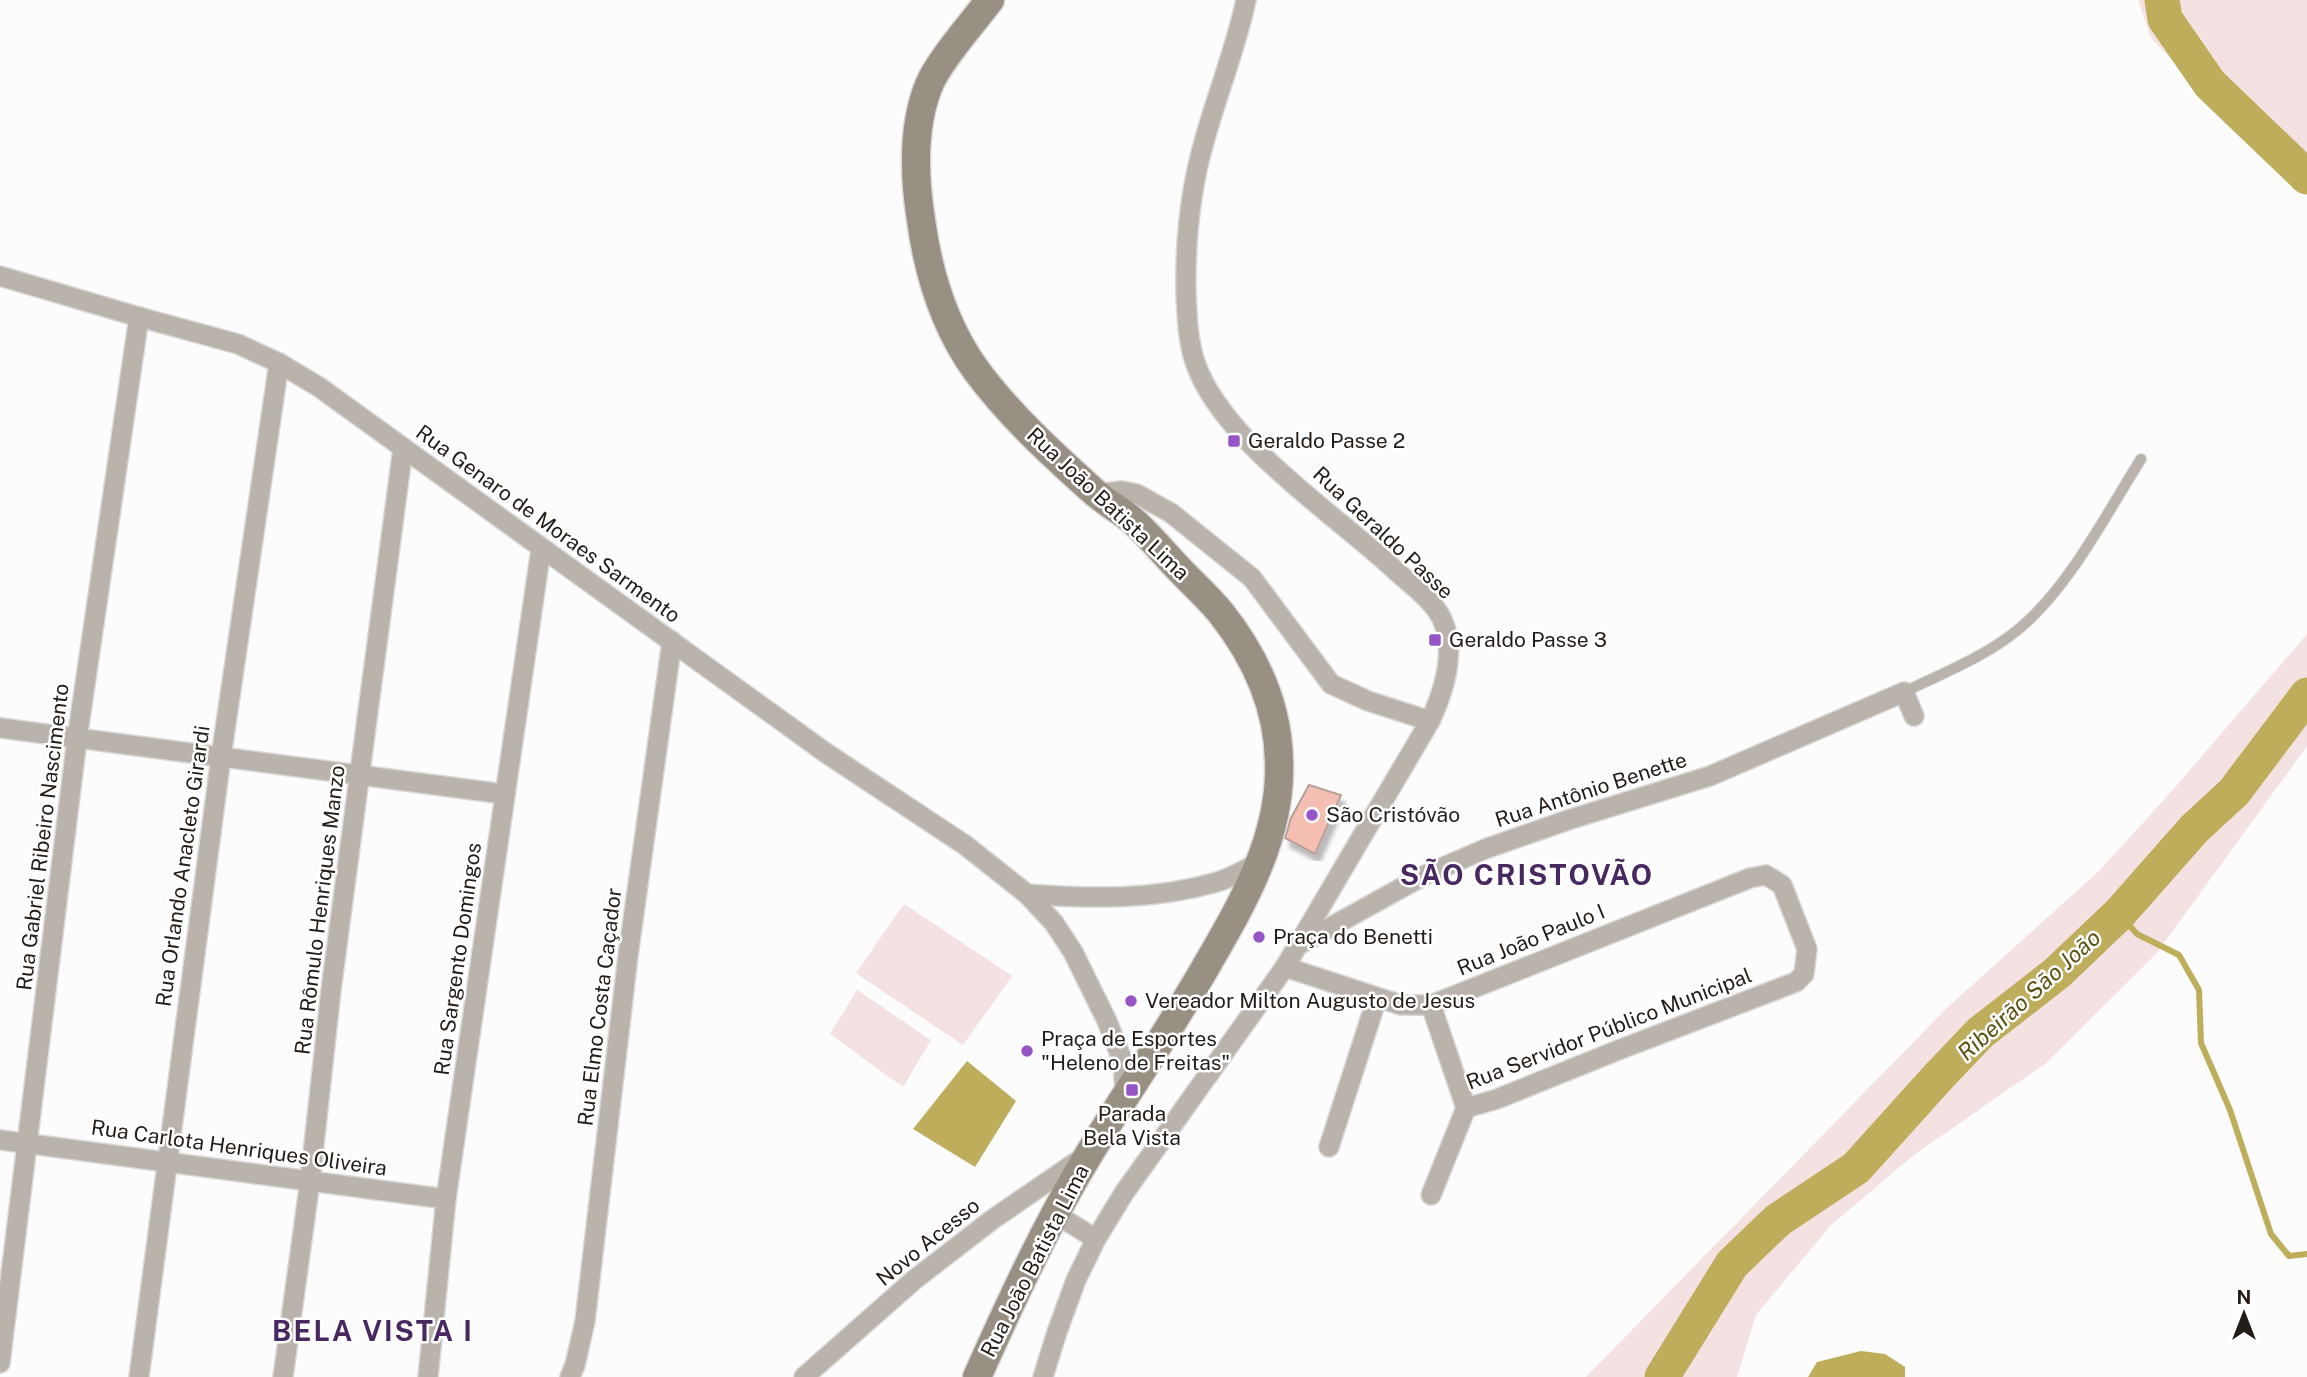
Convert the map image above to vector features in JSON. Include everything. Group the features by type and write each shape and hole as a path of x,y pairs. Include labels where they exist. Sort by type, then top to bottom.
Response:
{"street":[{"name":"Rua João Batista Lima","path":"977,1377 1054,1213 1183,1006 1241,907 1262,861 1278,795 1280,760 1267,691 1250,657 1221,614 1133,521 1096,494 1011,413 974,367 948,323 924,244 917,197 916,143 920,114 930,82 990,0"},
{"name":"Rua Geraldo Passe","path":"1043,1377 1076,1280 1096,1239 1124,1193 1286,967 1430,721 1441,699 1448,663 1448,639 1441,618 1425,598 1368,545 1255,449 1214,400 1195,361 1187,313 1186,265 1192,197 1203,144 1246,0"},
{"name":"Rua Genaro de Moraes Sarmento","path":"0,276 238,344 279,363 319,387 826,753 965,845 1027,894 1054,923 1073,952 1107,1021 1123,1062 1125,1096"},
{"name":"Rua Gabriel Ribeiro Nascimento","path":"0,1363 77,739 139,317"},
{"name":"Rua Orlando Anacleto Girardi","path":"139,1377 220,757 279,363"},
{"name":"Rua Rômulo Henriques Manzo","path":"283,1377 403,448"},
{"path":"1096,494 1122,491 1138,494 1171,513 1252,578 1293,629 1331,684 1368,701 1430,721"},
{"name":"Rua Sargento Domingos","path":"428,1377 446,1199 541,548"},
{"name":"Rua Elmo Costa Caçador","path":"570,1377 585,1321 628,956 672,641"},
{"path":"1904,692 1914,716"},
{"name":"Rua Antônio Benette","path":"1299,944 1423,876 1485,849 1567,820 1710,776 1904,692"},
{"path":"0,728 504,794"},
{"path":"1027,894 1080,897 1181,891 1220,881 1262,861"},
{"name":"Rua João Paulo I","path":"1286,967 1401,1005 1431,1005 1750,878 1766,875 1782,885 1807,949"},
{"name":"Rua Servidor Público Municipal","path":"1431,1005 1466,1108 1497,1099 1796,982 1804,974 1807,949"},
{"path":"1329,1147 1377,998"},
{"path":"1431,1195 1466,1108"},
{"name":"Rua Carlota Henriques Oliveira","path":"0,1140 446,1199"},
{"name":"Novo Acesso","path":"804,1377 914,1280 993,1219 1089,1154"},
{"path":"1054,1213 1096,1239"}],"lane":[{"path":"1904,692 1976,657 2021,627 2052,595 2141,459"}],"shaded area":[{"path":"2138,0 2307,0 2307,183 2255,147 2151,38"},
{"path":"2307,634 2307,746 2156,954 2045,1064 1915,1154 1831,1225 1756,1315 1737,1377 1586,1377 1947,1008 2099,871"},
{"path":"904,904 1012,976 963,1045 856,973"},
{"path":"857,990 931,1040 903,1087 830,1034"},
{"path":"967,1061 1016,1101 975,1167 913,1129"},
{"path":"1861,1351 1885,1354 1905,1367 1905,1377 1808,1377 1817,1362"}],"building":[{"name":"São Cristóvão","path":"1309,785 1341,795 1315,854 1285,838 1291,818"}],"waterway":[{"name":"Ribeirão São João","path":"2162,0 2165,19 2210,84 2307,177"},
{"name":"Ribeirão São João","path":"1662,1377 1732,1264 1778,1220 1856,1168 1980,1033 2057,973 2119,914 2194,829 2234,792 2307,695"},
{"path":"2119,914 2137,934 2179,955 2199,990 2201,1043 2230,1110 2271,1234 2289,1256 2307,1254"}],"place":[{"name":"Geraldo Passe 2","path":"1234,441"},
{"name":"Geraldo Passe 3","path":"1435,640"},
{"name":"São Cristóvão","path":"1312,815"},
{"name":"Praça do Benetti","path":"1259,937"},
{"name":"Vereador Milton Augusto de Jesus","path":"1131,1001"},
{"name":"Praça de Esportes \"Heleno de Freitas\"","path":"1027,1051"},
{"name":"Parada Bela Vista","path":"1132,1090"}],"district":[{"name":"SÃO CRISTOVÃO","path":"1527,875"},
{"name":"BELA VISTA I","path":"373,1331"}]}
